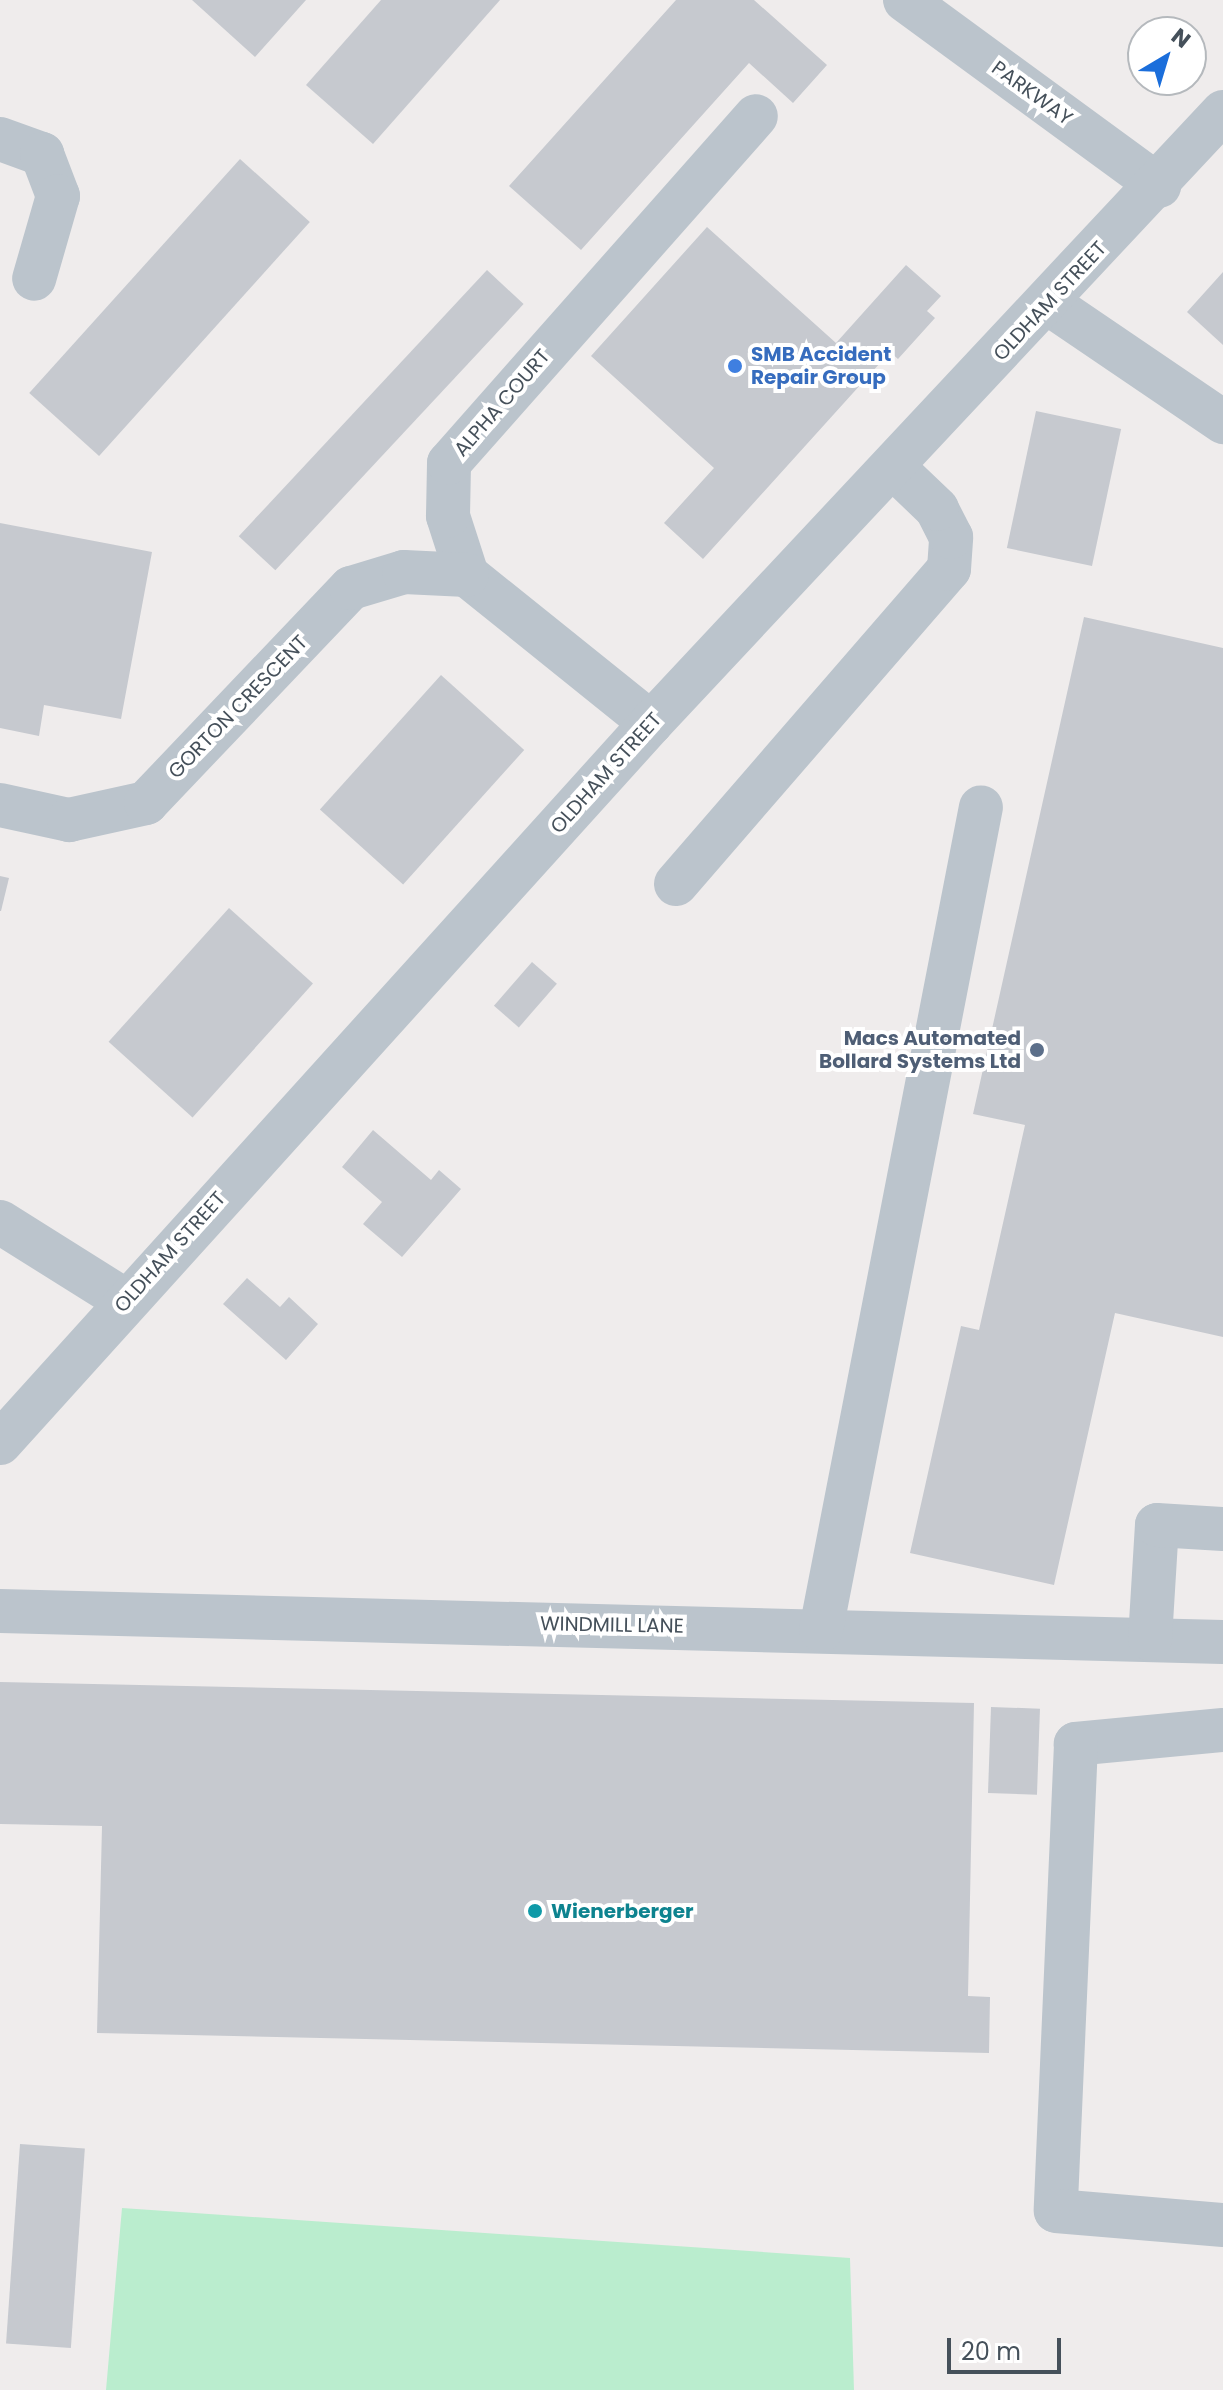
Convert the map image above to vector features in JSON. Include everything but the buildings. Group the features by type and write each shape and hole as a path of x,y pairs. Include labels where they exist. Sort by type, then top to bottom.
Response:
{"street":[{"name":"PARKWAY","path":"905,0 1159,186"},
{"name":"OLDHAM STREET","path":"0,1443 651,723 1159,186 1223,112"},
{"name":"ALPHA COURT","path":"467,575 448,516 449,463 756,116"},
{"path":"0,139 42,154 58,196 34,279"},
{"path":"1048,303 1223,422"},
{"path":"676,884 949,569 951,537 937,509 893,467"},
{"name":"GORTON CRESCENT","path":"0,805 69,820 146,803 351,588 404,572 467,575"},
{"path":"467,575 651,723"},
{"path":"821,1630 981,807"},
{"path":"0,1222 126,1301"},
{"path":"1150,1639 1157,1525 1223,1529"},
{"name":"WINDMILL LANE","path":"0,1611 1223,1642"},
{"path":"1223,1730 1076,1744 1056,2211 1223,2225"}],"green space":[{"path":"122,2208 850,2258 854,2390 106,2390"}],"place":[{"name":"SMB Accident Repair Group","path":"735,366"},
{"name":"Macs Automated Bollard Systems Ltd","path":"1037,1050"},
{"name":"Wienerberger","path":"535,1911"}]}
